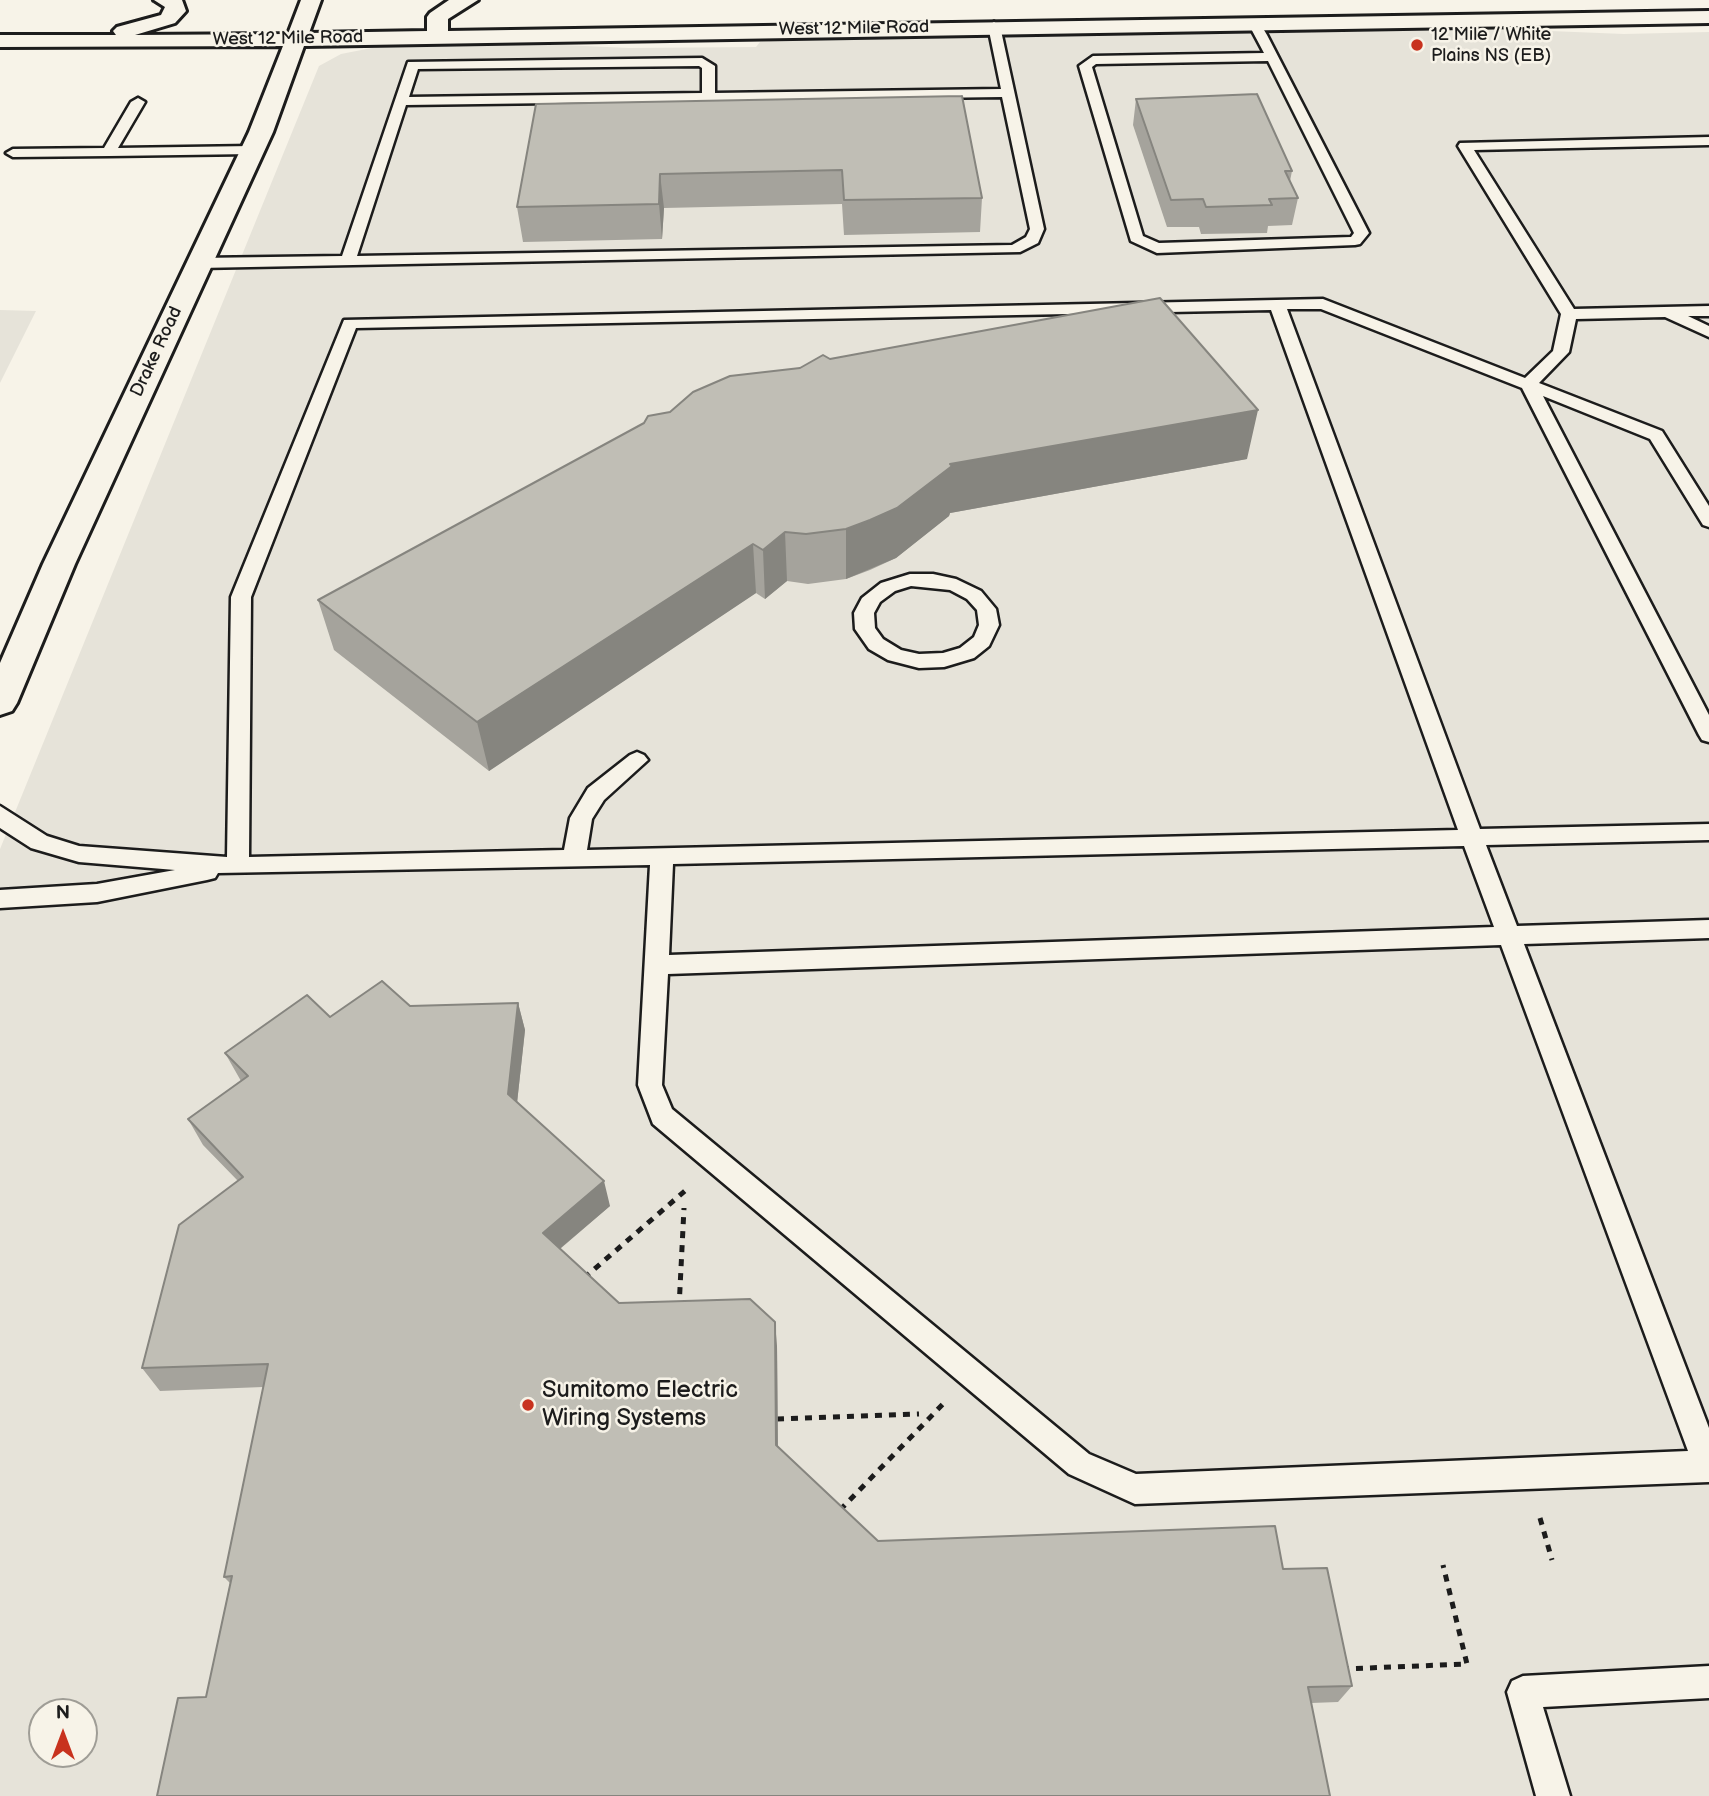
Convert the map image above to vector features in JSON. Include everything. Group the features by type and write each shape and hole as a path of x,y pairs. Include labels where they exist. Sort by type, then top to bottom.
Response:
{"main road":[{"path":"78,40 168,19 176,11 174,3 164,0"},
{"name":"Drake Road","path":"0,704 59,564 252,149 311,0"},
{"path":"438,36 437,17 447,8 468,0"},
{"path":"1430,20 1441,11 1709,7"},
{"path":"555,33 610,24 866,19 887,15 896,9"},
{"name":"West 12 Mile Road","path":"0,41 295,39 994,26 1709,17"}],"lane":[{"path":"1254,23 1272,57 1362,233 1355,241 1157,248 1136,238 1085,66 1093,60 1272,57"},
{"path":"199,263 1015,249 1033,240 1037,229 994,26"},
{"path":"348,260 413,65 702,62 709,66 708,97"},
{"path":"401,101 1008,93"},
{"path":"109,152 138,102"},
{"path":"1528,384 1561,352 1569,314 1465,146 1709,141"},
{"path":"13,153 252,149"},
{"path":"238,866 242,597 350,323 1322,304 1656,435 1709,521"},
{"path":"662,856 650,1086 662,1116 1079,1464 1135,1489 1709,1466 1472,837 1277,305"},
{"path":"1569,314 1709,311"},
{"path":"1667,312 1709,332"},
{"path":"1528,384 1709,735"},
{"path":"910,580 933,580 956,585 974,595 986,610 989,625 982,640 967,653 944,660 919,661 895,656 876,644 865,629 864,613 872,598 888,587 910,580"},
{"path":"574,858 581,818 591,802 637,760"},
{"path":"0,814 9,824 38,842 79,854 238,866 1709,832"},
{"path":"0,898 97,893 238,866"},
{"path":"656,965 1709,929"},
{"path":"1553,1796 1523,1692 1709,1682"}],"path":[{"path":"578,1283 718,1163"},
{"path":"679,1313 684,1208"},
{"path":"832,1518 972,1375"},
{"path":"777,1419 919,1414"},
{"path":"1331,1670 1467,1664 1443,1565"}],"shaded area":[{"path":"1476,28 1624,34 1709,32 1709,1796 0,1796 0,849 319,66 341,54 392,44 496,42 629,48 756,47 760,42"},
{"path":"0,310 36,311 0,383"}],"building":[{"path":"1257,94 1292,171 1285,171 1298,198 1269,199 1272,205 1206,207 1203,199 1171,200 1136,99"},
{"path":"962,96 982,198 844,200 842,170 660,174 659,204 517,207 536,104"},
{"path":"1160,298 1258,410 950,464 952,466 897,508 870,520 846,529 806,534 785,532 763,550 753,544 477,722 318,600 644,423 648,416 670,412 693,392 730,376 800,368 823,355 830,359"},
{"name":"Sumitomo Electric Wiring Systems","path":"382,981 410,1006 518,1003 508,1094 604,1181 543,1233 619,1303 750,1299 775,1322 776,1445 878,1541 1275,1526 1283,1569 1327,1568 1352,1686 1308,1687 1330,1796 157,1796 178,1698 206,1697 232,1576 224,1577 268,1364 142,1368 179,1225 243,1177 188,1119 248,1076 225,1053 307,995 330,1017"}],"place":[{"name":"12 Mile / White Plains NS (EB)","path":"1417,45"},
{"name":"Sumitomo Electric Wiring Systems","path":"528,1405"}]}
